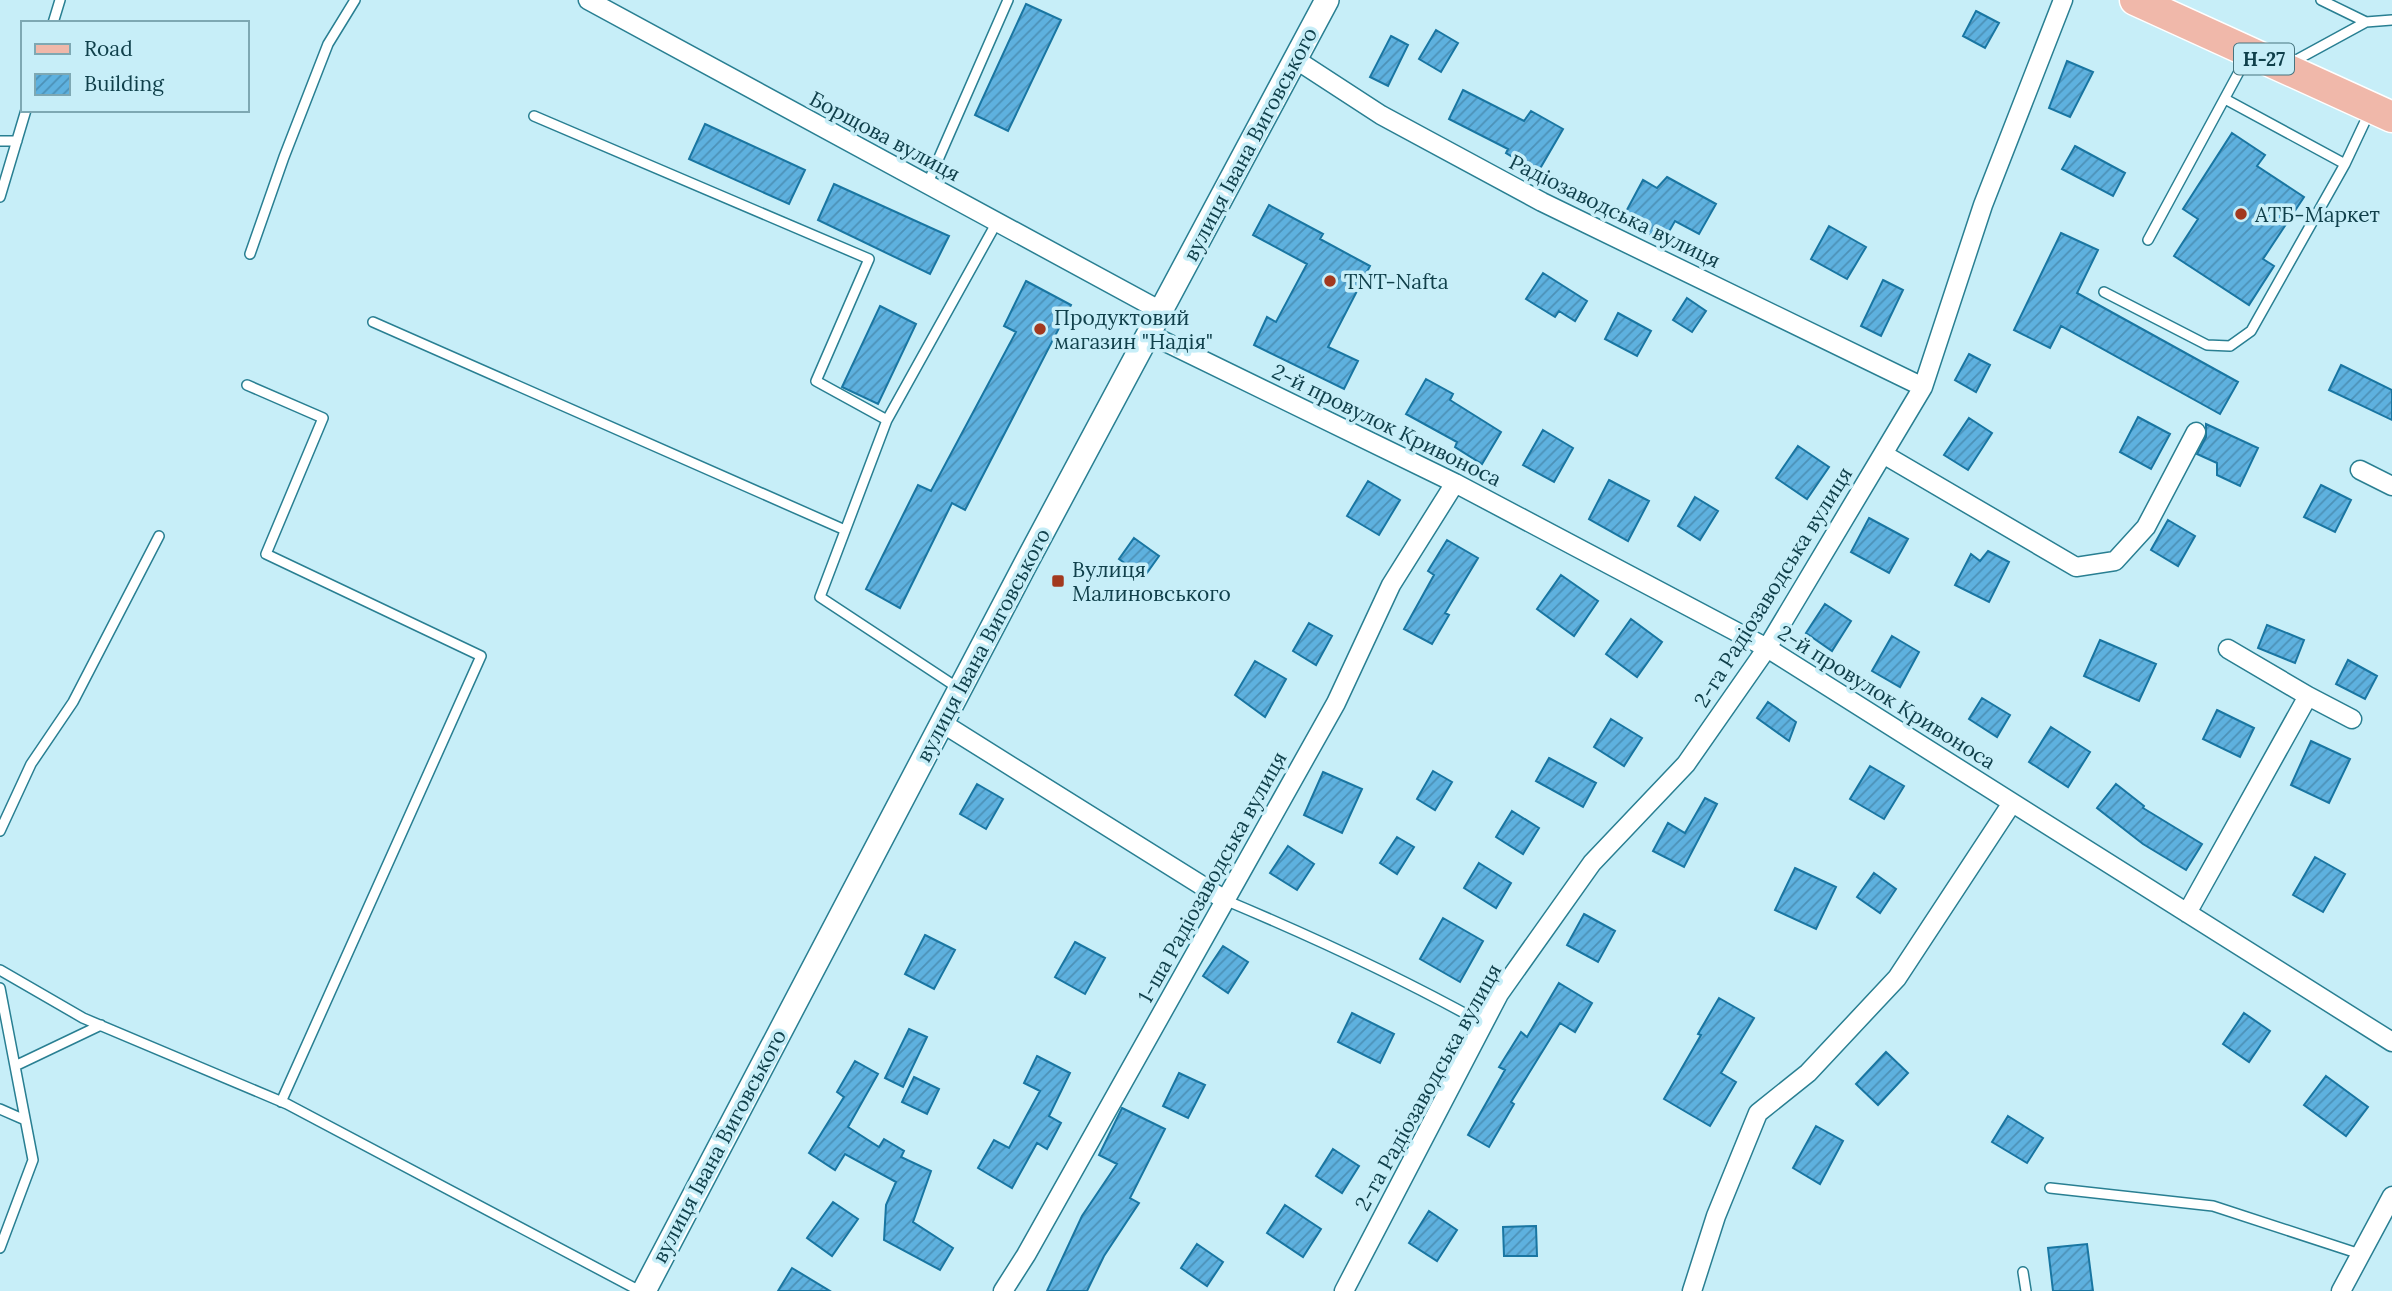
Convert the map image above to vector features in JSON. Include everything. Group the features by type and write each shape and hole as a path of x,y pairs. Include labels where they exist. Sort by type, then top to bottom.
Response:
{"main road":[{"name":"Н-27","path":"2135,0 2382,113"}],"street":[{"name":"Борщова вулиця","path":"588,0 1161,311"},
{"name":"вулиця Івана Виговського","path":"642,1291 1327,0"},
{"name":"2-га Радіозаводська вулиця","path":"1343,1291 1499,994 1592,863 1686,764 1767,648 1923,387 1983,205 2063,0"},
{"name":"Радіозаводська вулиця","path":"1295,59 1381,115 1542,202 1923,387"},
{"name":"2-й провулок Кривоноса","path":"1149,334 1455,483 1767,648 2392,1042"},
{"path":"1883,454 2076,567 2115,561 2146,527 2196,432"},
{"path":"2360,470 2392,486"},
{"name":"1-ша Радіозаводська вулиця","path":"1003,1291 1026,1255 1336,703 1391,585 1455,483"},
{"path":"2228,649 2352,719"},
{"path":"2187,914 2308,696"},
{"path":"942,723 1225,900"},
{"path":"1692,1291 1716,1216 1758,1113 1808,1073 1897,978 2012,803"},
{"path":"2341,1291 2392,1196"}],"lane":[{"path":"54,21 60,0"},
{"path":"250,254 328,44 355,0"},
{"path":"927,185 1007,0"},
{"path":"2321,0 2366,22"},
{"path":"2283,67 2366,22 2392,20"},
{"path":"2148,240 2250,52"},
{"path":"2225,99 2345,164"},
{"path":"0,197 25,112"},
{"path":"2104,292 2207,345 2230,346 2251,331 2345,164 2382,113"},
{"path":"534,116 869,259 816,381 887,420"},
{"path":"0,141 17,141"},
{"path":"960,689 820,597 887,420 997,222"},
{"path":"373,322 845,530"},
{"path":"247,385 323,418 266,554 481,656 281,1102"},
{"path":"0,831 31,764 73,702 159,536"},
{"path":"1225,900 1320,940 1484,1024"},
{"path":"0,970 83,1018 281,1102 642,1291"},
{"path":"0,988 33,1160 0,1248"},
{"path":"15,1066 101,1025"},
{"path":"0,1109 25,1120"},
{"path":"2050,1188 2213,1206 2360,1254"},
{"path":"2024,1272 2026,1291"}],"building":[{"path":"1026,4 1061,20 1008,131 975,115"},
{"path":"1976,11 1999,23 1985,48 1963,36"},
{"path":"1436,30 1458,43 1441,72 1419,59"},
{"path":"1391,36 1408,45 1388,86 1370,77"},
{"path":"2067,61 2093,72 2070,117 2049,108"},
{"path":"1463,90 1524,121 1531,111 1563,129 1538,172 1506,153 1508,149 1449,119"},
{"path":"705,124 805,170 789,204 689,159"},
{"name":"АТБ-Маркет","path":"2232,133 2265,155 2257,166 2304,197 2263,259 2274,266 2249,305 2174,256 2198,219 2183,209"},
{"path":"2075,146 2125,173 2113,196 2062,169"},
{"path":"1667,177 1716,204 1699,234 1675,221 1663,242 1622,219 1643,180 1657,188"},
{"path":"834,184 949,236 930,274 818,220"},
{"path":"1269,205 1323,234 1320,239 1370,266 1328,347 1358,361 1344,389 1254,345 1267,317 1276,322 1307,264 1253,235"},
{"path":"1829,226 1866,247 1847,279 1811,259"},
{"path":"2061,233 2098,250 2077,293 2238,382 2220,414 2061,326 2050,348 2014,330"},
{"path":"1543,273 1587,301 1575,321 1559,311 1555,317 1526,299"},
{"path":"1883,280 1903,290 1881,336 1861,326"},
{"path":"1026,281 1071,305 965,510 952,503 900,608 866,589 918,485 931,491 1016,332 1004,326"},
{"path":"1687,298 1706,311 1692,332 1673,320"},
{"path":"880,306 916,324 878,404 842,387"},
{"path":"1618,313 1651,331 1637,356 1605,339"},
{"path":"1969,354 1990,365 1976,392 1955,380"},
{"path":"2341,365 2392,390 2392,420 2329,390"},
{"path":"1426,379 1453,394 1450,400 1501,432 1482,464 1455,447 1457,442 1406,414"},
{"path":"2138,417 2170,434 2151,469 2120,452"},
{"path":"1969,418 1992,433 1968,470 1944,455"},
{"path":"2206,424 2258,448 2240,486 2217,475 2217,463 2197,454 2206,437"},
{"path":"1543,430 1573,448 1554,482 1523,465"},
{"path":"1798,446 1829,467 1807,499 1776,478"},
{"path":"1609,480 1649,501 1628,541 1589,519"},
{"path":"1368,481 1400,500 1379,535 1347,516"},
{"path":"2321,485 2351,500 2335,532 2304,517"},
{"path":"1695,497 1718,511 1700,540 1678,526"},
{"path":"1869,518 1908,539 1889,573 1851,552"},
{"path":"2168,520 2195,536 2178,566 2151,550"},
{"path":"1134,538 1159,556 1144,577 1119,559"},
{"path":"1447,540 1478,558 1445,613 1449,615 1432,644 1404,629 1434,575 1428,571"},
{"path":"1988,551 2009,562 1989,602 1955,585 1971,554 1980,561"},
{"path":"1561,575 1598,601 1574,636 1537,609"},
{"path":"1825,604 1851,621 1832,651 1806,633"},
{"path":"1631,619 1662,642 1637,677 1606,654"},
{"path":"1309,623 1332,636 1316,665 1293,651"},
{"path":"2267,625 2304,640 2295,663 2258,648"},
{"path":"1892,636 1919,652 1900,687 1872,671"},
{"path":"2100,640 2156,664 2139,701 2084,676"},
{"path":"2348,660 2377,676 2365,699 2336,684"},
{"path":"1255,661 1286,679 1265,717 1235,695"},
{"path":"1982,698 2010,715 1997,737 1969,719"},
{"path":"1768,702 1796,722 1789,741 1757,718"},
{"path":"2217,710 2254,728 2240,757 2203,739"},
{"path":"1611,719 1642,738 1624,766 1594,747"},
{"path":"2051,727 2090,752 2068,787 2029,762"},
{"path":"2311,741 2350,759 2329,803 2291,785"},
{"path":"1549,758 1596,783 1583,807 1536,781"},
{"path":"1870,766 1904,786 1884,819 1850,799"},
{"path":"1433,771 1452,782 1435,810 1417,799"},
{"path":"1323,772 1362,789 1342,833 1304,815"},
{"path":"977,784 1003,799 986,829 960,814"},
{"path":"2116,784 2144,806 2143,808 2202,844 2186,870 2143,844 2097,808"},
{"path":"1705,798 1717,804 1684,867 1653,851 1668,823 1685,833"},
{"path":"1512,811 1539,828 1523,854 1496,837"},
{"path":"1397,837 1414,847 1397,874 1380,863"},
{"path":"1288,846 1314,864 1297,890 1270,873"},
{"path":"2315,857 2345,874 2323,912 2293,895"},
{"path":"1479,863 1511,883 1496,908 1464,888"},
{"path":"1795,868 1836,887 1816,929 1775,910"},
{"path":"1874,873 1896,889 1880,913 1857,897"},
{"path":"1584,914 1615,931 1598,962 1567,945"},
{"path":"1443,918 1483,941 1460,982 1420,959"},
{"path":"925,935 955,950 934,989 905,974"},
{"path":"1075,942 1105,958 1085,994 1055,977"},
{"path":"1223,946 1248,962 1228,993 1203,976"},
{"path":"1559,983 1592,1003 1575,1032 1560,1023 1511,1102 1514,1104 1489,1147 1468,1135 1505,1070 1499,1067 1521,1032 1527,1037"},
{"path":"1719,998 1754,1018 1721,1073 1736,1082 1710,1126 1664,1099"},
{"path":"1352,1013 1394,1034 1380,1063 1338,1042"},
{"path":"2244,1013 2270,1031 2249,1062 2223,1044"},
{"path":"909,1029 927,1037 903,1087 885,1078"},
{"path":"1886,1052 1908,1073 1878,1105 1856,1084"},
{"path":"1037,1056 1070,1073 1049,1116 1061,1123 1047,1149 1037,1143 1012,1188 978,1168 994,1140 1009,1148 1040,1091 1024,1083"},
{"path":"855,1061 878,1074 848,1127 879,1147 884,1139 904,1151 901,1157 931,1171 913,1222 953,1248 940,1270 884,1240 886,1205 896,1182 845,1154 835,1170 809,1153 844,1097 837,1092"},
{"path":"1179,1073 1205,1085 1188,1118 1163,1106"},
{"path":"2326,1076 2368,1107 2346,1136 2304,1105"},
{"path":"914,1077 939,1089 927,1114 902,1102"},
{"path":"1122,1108 1165,1129 1130,1198 1139,1203 1104,1256 1087,1291 1047,1291 1082,1216 1117,1164 1099,1155"},
{"path":"2008,1116 2043,1138 2027,1163 1992,1142"},
{"path":"1816,1126 1843,1141 1820,1184 1793,1168"},
{"path":"1333,1149 1359,1166 1342,1193 1316,1176"},
{"path":"833,1202 858,1219 832,1256 807,1238"},
{"path":"1285,1205 1321,1229 1303,1257 1267,1233"},
{"path":"1429,1211 1457,1230 1437,1261 1409,1243"},
{"path":"1536,1226 1537,1256 1504,1256 1503,1227"},
{"path":"1197,1244 1223,1262 1207,1286 1181,1268"},
{"path":"2087,1244 2093,1291 2053,1291 2048,1248"},
{"path":"792,1268 830,1291 778,1291"}],"place":[{"name":"АТБ-Маркет","path":"2241,214"},
{"name":"TNT-Nafta","path":"1330,281"},
{"name":"Продуктовий магазин \"Надія\"","path":"1040,329"},
{"name":"Вулиця Малиновського","path":"1058,581"}]}
